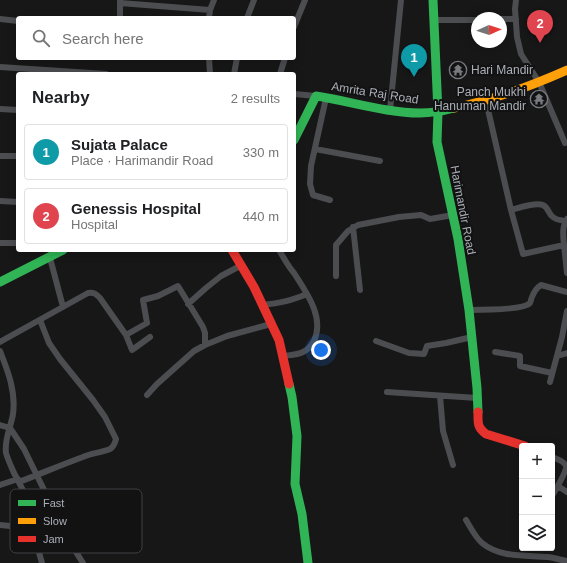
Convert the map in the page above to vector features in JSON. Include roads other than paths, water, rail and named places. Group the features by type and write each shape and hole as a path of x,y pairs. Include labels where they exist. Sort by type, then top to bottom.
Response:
{"street":[{"path":"208,16 214,0"},
{"path":"248,16 254,0"},
{"path":"296,22 305,0"},
{"path":"390,110 401,0"},
{"name":"Harimandir Road","path":"433,0 438,112 437,142 458,239 469,310 477,388 478,424 481,430 486,434 519,444"},
{"path":"516,0 515,9 517,37 521,54 539,82 565,143"},
{"path":"120,16 120,2 210,10"},
{"path":"0,19 16,21"},
{"path":"507,19 516,19"},
{"path":"433,20 471,20"},
{"path":"209,60 210,72"},
{"path":"234,72 237,60"},
{"path":"281,72 284,60"},
{"path":"0,67 76,72"},
{"name":"Amrita Raj Road","path":"316,96 390,110 415,113 438,112 486,101 567,70"},
{"path":"296,94 316,96 296,136"},
{"path":"326,98 311,166 310,184 313,194 330,200"},
{"path":"486,101 511,210 523,254 564,244"},
{"path":"0,109 16,110"},
{"path":"315,149 380,161"},
{"path":"0,156 16,156"},
{"path":"0,201 16,202"},
{"path":"511,210 536,204 543,206 548,210 554,219 566,220 563,232 567,273"},
{"path":"336,276 336,245 348,231 358,224 399,217 421,215 430,219 453,215"},
{"path":"353,228 360,290"},
{"path":"0,243 16,243"},
{"path":"0,282 60,252"},
{"path":"233,252 254,288 272,324 279,340 283,356 292,397 297,436 295,484 302,514 308,563"},
{"path":"280,252 315,309 318,326 316,336 311,346 304,352 283,356"},
{"path":"50,258 63,307"},
{"path":"188,304 221,276 240,266"},
{"path":"126,335 147,323 143,300 158,296 178,286 203,327 205,333 205,345"},
{"path":"469,310 508,309 525,306 530,303 536,288 541,286 567,292"},
{"path":"0,342 88,293 94,293 100,298 126,335 132,350 150,337"},
{"path":"262,305 281,303 307,294"},
{"path":"550,382 567,311"},
{"path":"0,485 37,476 84,456 108,450 113,447 116,439 105,417 60,360 49,343 40,320"},
{"path":"147,395 169,372 194,351 227,336 272,324"},
{"path":"376,341 409,353 424,354 427,346 472,337"},
{"path":"0,351 6,366 14,398 13,413 7,435 6,452 22,489"},
{"path":"495,352 520,356 520,366 552,373"},
{"path":"556,356 567,354"},
{"path":"387,392 477,398"},
{"path":"440,396 443,431 453,465"},
{"path":"0,425 10,428 24,449 43,489"},
{"path":"555,459 565,465 566,468 555,491"},
{"path":"558,486 567,492"},
{"path":"466,520 481,542 497,552 510,555 567,561"},
{"path":"0,525 10,526"},
{"path":"39,553 42,563"},
{"path":"76,553 82,563"}],"place":[{"name":"Genessis Hospital","path":"540,43"},
{"name":"Hari Mandir","path":"458,70"},
{"name":"Sujata Palace","path":"414,77"},
{"name":"Panch Mukhi Hanuman Mandir","path":"539,99"}]}
